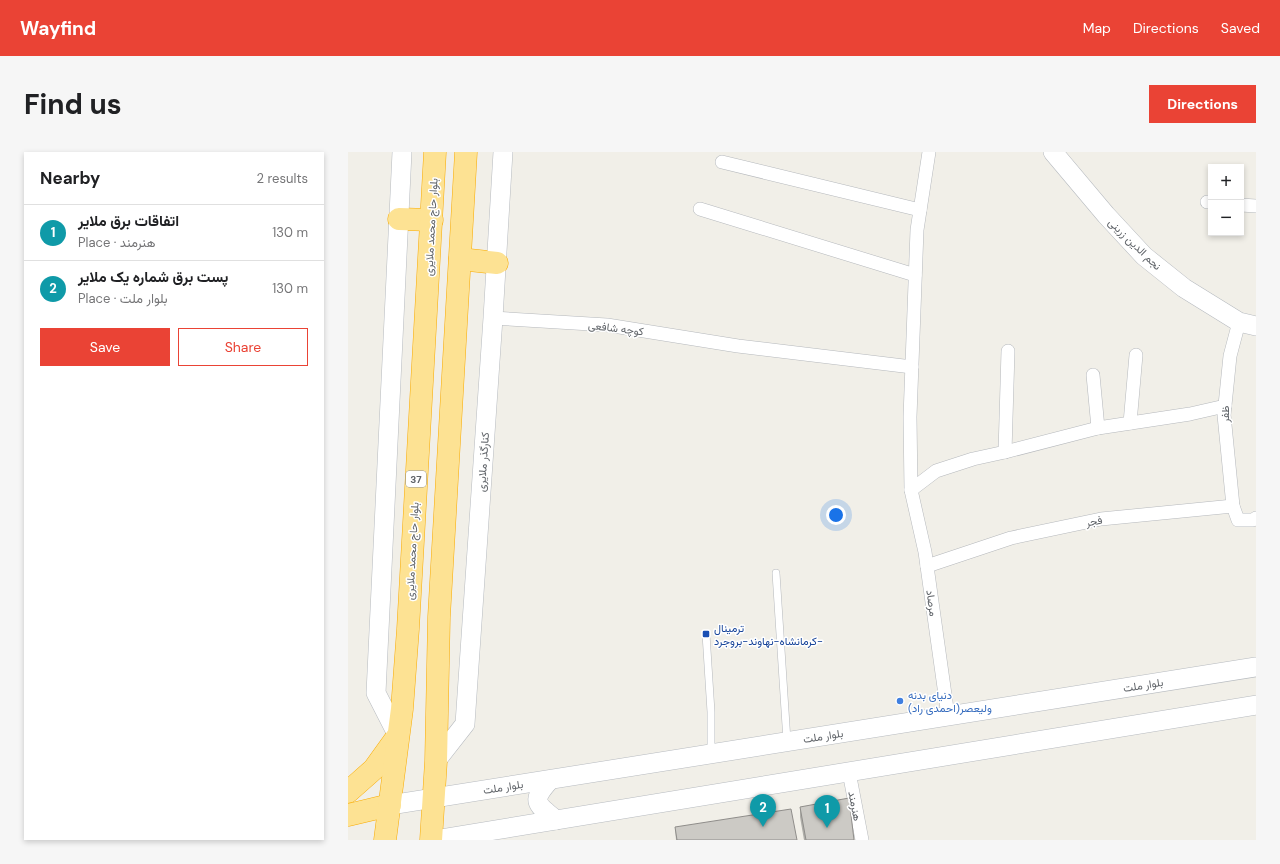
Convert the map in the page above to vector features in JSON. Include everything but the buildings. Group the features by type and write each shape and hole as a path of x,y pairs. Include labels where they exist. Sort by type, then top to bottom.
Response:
{"highway":[{"name":"بلوار حاج محمد ملایری","path":"390,805 406,655 436,152"},
{"path":"432,840 436,761 439,616 466,152"},
{"path":"399,219 432,220"},
{"path":"460,259 497,263"},
{"path":"406,655 438,657"},
{"path":"348,792 374,769 398,736"},
{"path":"348,814 390,805"},
{"name":"37","path":"385,840 390,805"}],"main road":[{"path":"398,736 376,693 402,152"},
{"name":"کنارگذر ملایری","path":"436,761 465,724 494,318 503,152"},
{"name":"نجم الدین زرینی","path":"1053,152 1106,215 1144,256 1184,288 1247,324"},
{"name":"بلوار ملت","path":"390,805 1256,667"},
{"path":"432,840 1256,705"},
{"path":"550,780 540,790 537,797 539,804 556,820"}],"street":[{"name":"مرصاد","path":"929,152 917,230 910,417 912,490 926,566 948,716"},
{"path":"722,162 920,210"},
{"path":"1244,205 1256,206"},
{"path":"700,209 916,274"},
{"name":"کوچه شافعی","path":"494,318 607,325 738,346 912,367"},
{"name":"ظفر","path":"1233,506 1224,406 1230,356 1247,324"},
{"path":"1005,452 1008,351"},
{"path":"1130,423 1136,355"},
{"path":"1093,375 1098,428"},
{"path":"912,490 936,471 973,459 1098,428 1190,414 1224,406"},
{"path":"1233,506 1238,520 1253,520 1256,518"},
{"name":"فجر","path":"926,566 1010,538 1101,519 1233,506"},
{"name":"هنرمند","path":"849,772 862,840"}],"lane":[{"path":"776,573 787,742"},
{"path":"706,634 711,712 711,754"}],"place":[{"name":"ترمینال کرمانشاه-نهاوند-بروجرد-","path":"706,634"},
{"name":"دنیای بدنه ولیعصر(احمدی راد)","path":"900,701"},
{"name":"پست برق شماره یک ملایر","path":"763,827"},
{"name":"اتفاقات برق ملایر","path":"827,828"}]}
